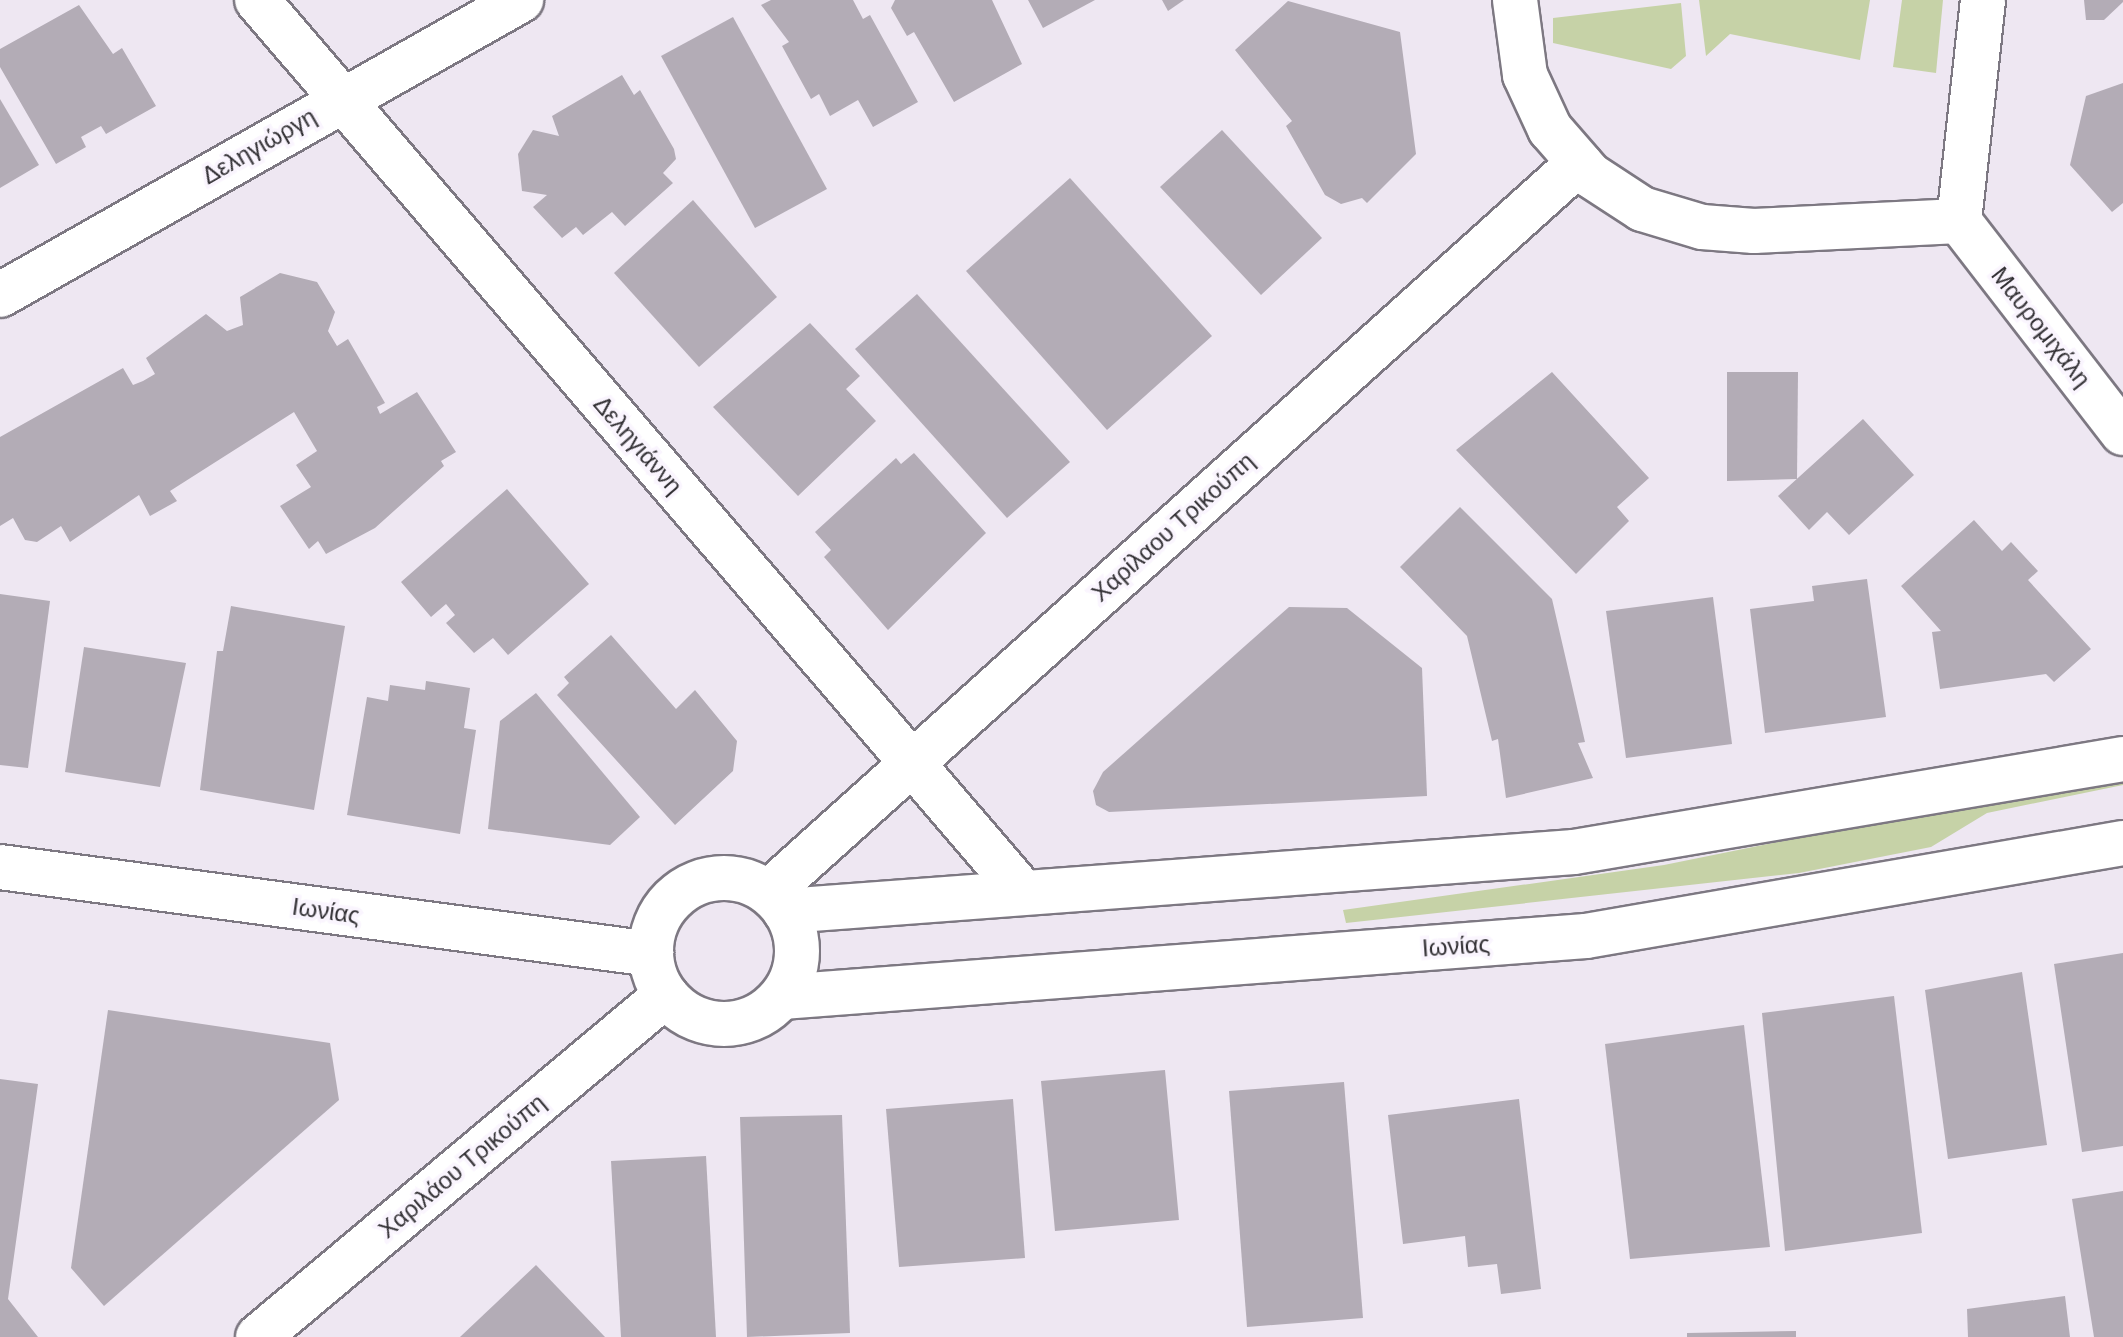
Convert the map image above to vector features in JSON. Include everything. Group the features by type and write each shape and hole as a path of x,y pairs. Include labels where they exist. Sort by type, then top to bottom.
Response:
{"street":[{"name":"Δεληγιάννη","path":"257,0 1021,890"},
{"name":"Δεληγιώργη","path":"0,295 341,99 521,0"},
{"path":"1515,0 1517,44 1534,100 1579,163 1642,209 1702,227 1959,221 1983,0"},
{"name":"Χαρίλαου Τρικούπη","path":"777,902 910,763 1579,163"},
{"name":"Μαυρομιχάλη","path":"1959,221 2123,433"},
{"path":"777,902 797,954 782,997 765,1012 724,1025 702,1021 666,995 651,954 661,915 690,887 730,879 777,902 1021,890 1574,852 2123,759"},
{"name":"Ιωνίας","path":"782,997 1586,936 2123,843"},
{"name":"Ιωνίας","path":"0,867 651,954"},
{"name":"Χαριλάου Τρικούπη","path":"258,1337 666,995"}],"green space":[{"path":"1699,0 1870,0 1860,60 1730,34 1706,56"},
{"path":"1902,0 1943,0 1936,73 1893,67"},
{"path":"1681,3 1686,56 1671,69 1553,43 1553,18"},
{"path":"2123,772 2123,785 1987,813 1931,847 1799,873 1346,923 1343,910 1664,865"}],"building":[{"path":"771,0 853,0 863,19 870,15 918,102 873,127 858,100 830,116 819,94 811,99 782,46 789,42 761,5"},
{"path":"895,0 992,0 1022,64 954,102 914,32 907,36 891,8"},
{"path":"1028,0 1095,0 1043,28"},
{"path":"1162,0 1184,0 1168,11"},
{"path":"2084,0 2123,2 2104,20 2086,20"},
{"path":"1288,1 1400,32 1416,154 1367,203 1362,198 1341,204 1325,195 1286,126 1292,121 1235,50"},
{"path":"79,5 113,54 122,48 156,106 106,134 101,126 81,137 86,147 56,164 0,67 0,49"},
{"path":"733,17 827,189 755,228 661,56"},
{"path":"622,75 634,95 640,90 674,149 676,159 663,173 673,183 625,226 612,212 583,235 576,227 562,238 533,207 547,195 522,191 518,154 533,130 559,136 552,116"},
{"path":"2123,83 2123,203 2112,212 2070,165 2086,96"},
{"path":"0,99 39,165 0,188"},
{"path":"1222,130 1322,238 1261,295 1160,187"},
{"path":"1070,178 1212,336 1107,430 966,271"},
{"path":"693,200 777,297 699,367 614,273"},
{"path":"280,273 317,282 335,312 328,331 337,346 348,339 385,403 377,407 380,414 417,392 456,452 441,461 444,466 375,528 326,554 318,541 309,549 280,506 311,487 296,465 317,451 294,412 170,491 177,501 150,516 139,495 70,542 61,526 37,542 25,540 13,518 0,526 0,437 123,368 133,385 155,374 146,358 206,314 227,331 243,325 240,297"},
{"path":"917,294 1070,462 1007,518 855,349"},
{"path":"810,323 860,376 846,389 876,421 798,496 713,407"},
{"path":"1552,372 1649,478 1617,507 1629,521 1576,574 1456,450"},
{"path":"1727,372 1798,372 1797,479 1727,481"},
{"path":"1863,419 1914,475 1849,535 1827,512 1809,530 1778,496"},
{"path":"914,453 986,533 888,630 824,557 831,550 815,532 896,458 901,464"},
{"path":"507,489 589,584 508,655 493,638 474,653 446,623 455,615 446,604 431,617 401,582"},
{"path":"1460,507 1552,599 1585,742 1578,743 1593,778 1506,798 1498,739 1492,741 1467,636 1400,567"},
{"path":"1974,520 2002,551 2011,542 2038,571 2028,580 2091,649 2054,682 2046,674 1940,689 1932,632 1941,631 1901,586"},
{"path":"1867,579 1886,717 1765,733 1750,609 1814,601 1812,586"},
{"path":"0,594 50,601 28,768 0,765"},
{"path":"1713,597 1732,744 1626,758 1606,611"},
{"path":"231,606 345,626 314,810 200,790 217,651 223,651"},
{"path":"1289,607 1347,608 1422,668 1427,796 1109,812 1096,805 1093,791 1103,772"},
{"path":"611,635 676,709 695,690 737,741 733,771 675,825 557,695 569,683 564,677"},
{"path":"84,647 186,663 160,787 65,772"},
{"path":"426,681 470,688 464,728 476,730 460,834 347,815 367,697 388,701 390,685 425,690"},
{"path":"536,693 640,817 610,845 488,829 500,721"},
{"path":"2123,953 2123,1146 2082,1152 2054,964"},
{"path":"2022,972 2047,1145 1948,1159 1925,990"},
{"path":"1894,996 1922,1233 1785,1251 1762,1013"},
{"path":"108,1010 330,1043 339,1100 104,1306 71,1268"},
{"path":"1744,1025 1770,1247 1630,1259 1605,1044"},
{"path":"1165,1070 1179,1220 1055,1231 1041,1081"},
{"path":"0,1079 38,1084 8,1299 38,1337 0,1337"},
{"path":"1344,1082 1363,1318 1247,1327 1229,1091"},
{"path":"1013,1099 1025,1258 899,1267 886,1109"},
{"path":"1519,1099 1541,1289 1501,1294 1497,1264 1468,1267 1465,1236 1403,1244 1388,1115"},
{"path":"842,1115 850,1333 747,1337 740,1117"},
{"path":"706,1156 716,1337 621,1337 611,1161"},
{"path":"2123,1191 2123,1337 2094,1337 2072,1199"},
{"path":"536,1265 605,1337 460,1337"},
{"path":"2065,1296 2070,1337 1968,1337 1967,1309"},
{"path":"1796,1331 1796,1337 1687,1337 1687,1333"}]}
